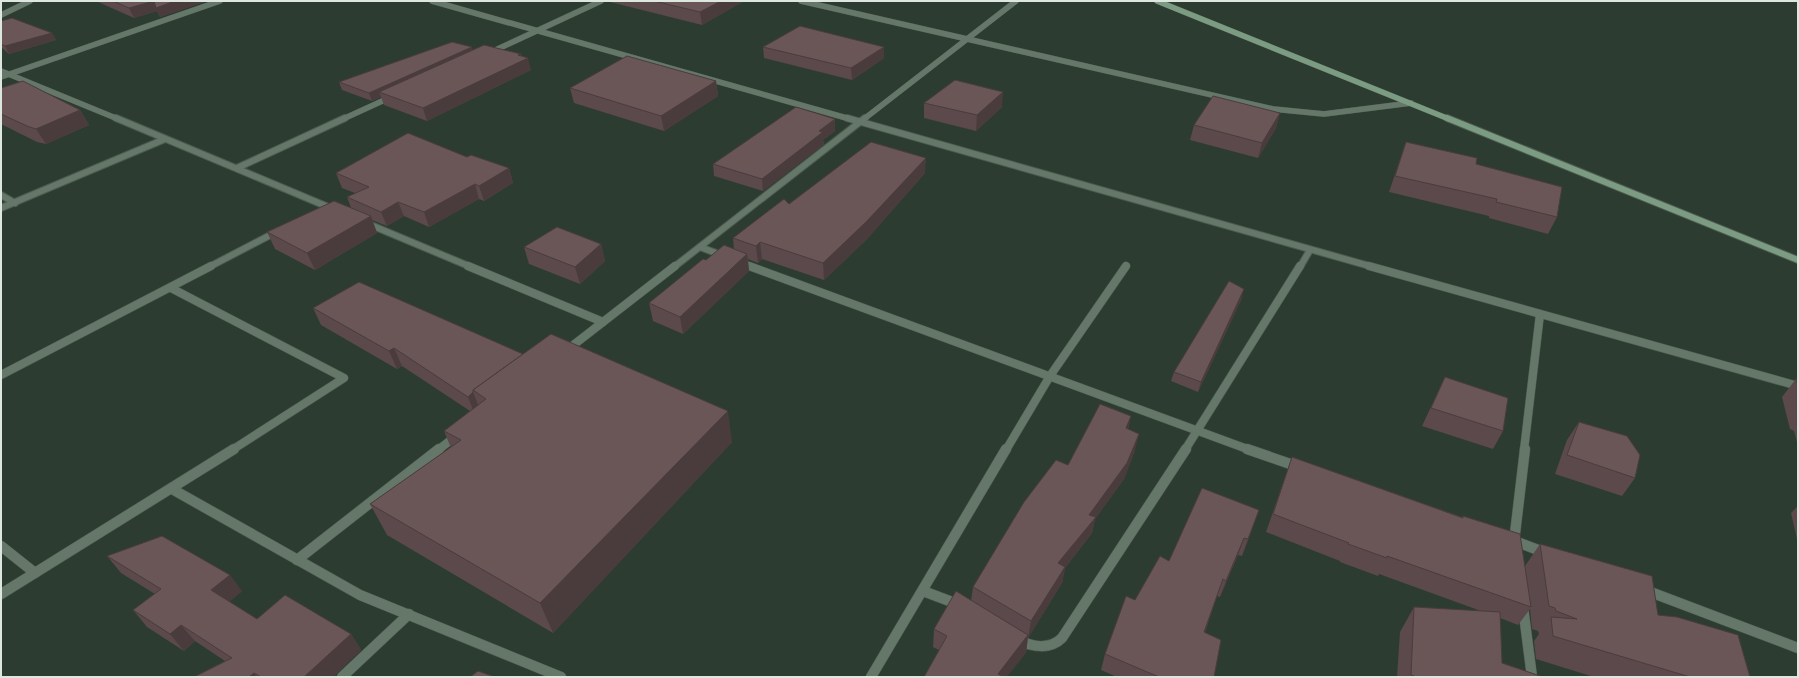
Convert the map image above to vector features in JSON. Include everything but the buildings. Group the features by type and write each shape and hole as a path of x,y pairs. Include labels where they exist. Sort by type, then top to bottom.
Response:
{"street":[{"path":"1,15 30,1"},
{"path":"1,77 220,1"},
{"path":"432,1 862,121 1310,250 1798,386"},
{"path":"480,57 601,1"},
{"path":"801,1 1233,101 1302,114 1338,113 1411,103"},
{"path":"560,356 1016,1"},
{"path":"1157,1 1798,260"},
{"path":"1,71 237,168 322,208 340,212"},
{"path":"237,168 394,96"},
{"path":"1,208 166,139"},
{"path":"1,195 15,202"},
{"path":"362,221 603,322"},
{"path":"1,375 171,288 283,228"},
{"path":"700,247 1050,376 1197,432 1310,471"},
{"path":"1012,636 1025,644 1045,646 1058,642 1069,630 1197,432 1310,250"},
{"path":"871,677 924,591 1050,376 1126,266"},
{"path":"1,594 172,489 344,378 171,288"},
{"path":"1516,556 1510,539 1540,314"},
{"path":"297,560 460,434"},
{"path":"172,489 360,596 409,614 561,677"},
{"path":"1510,539 1558,558"},
{"path":"1,546 35,573"},
{"path":"1633,586 1798,648"},
{"path":"924,591 966,608"},
{"path":"1521,594 1532,677"},
{"path":"342,677 409,614"}]}
